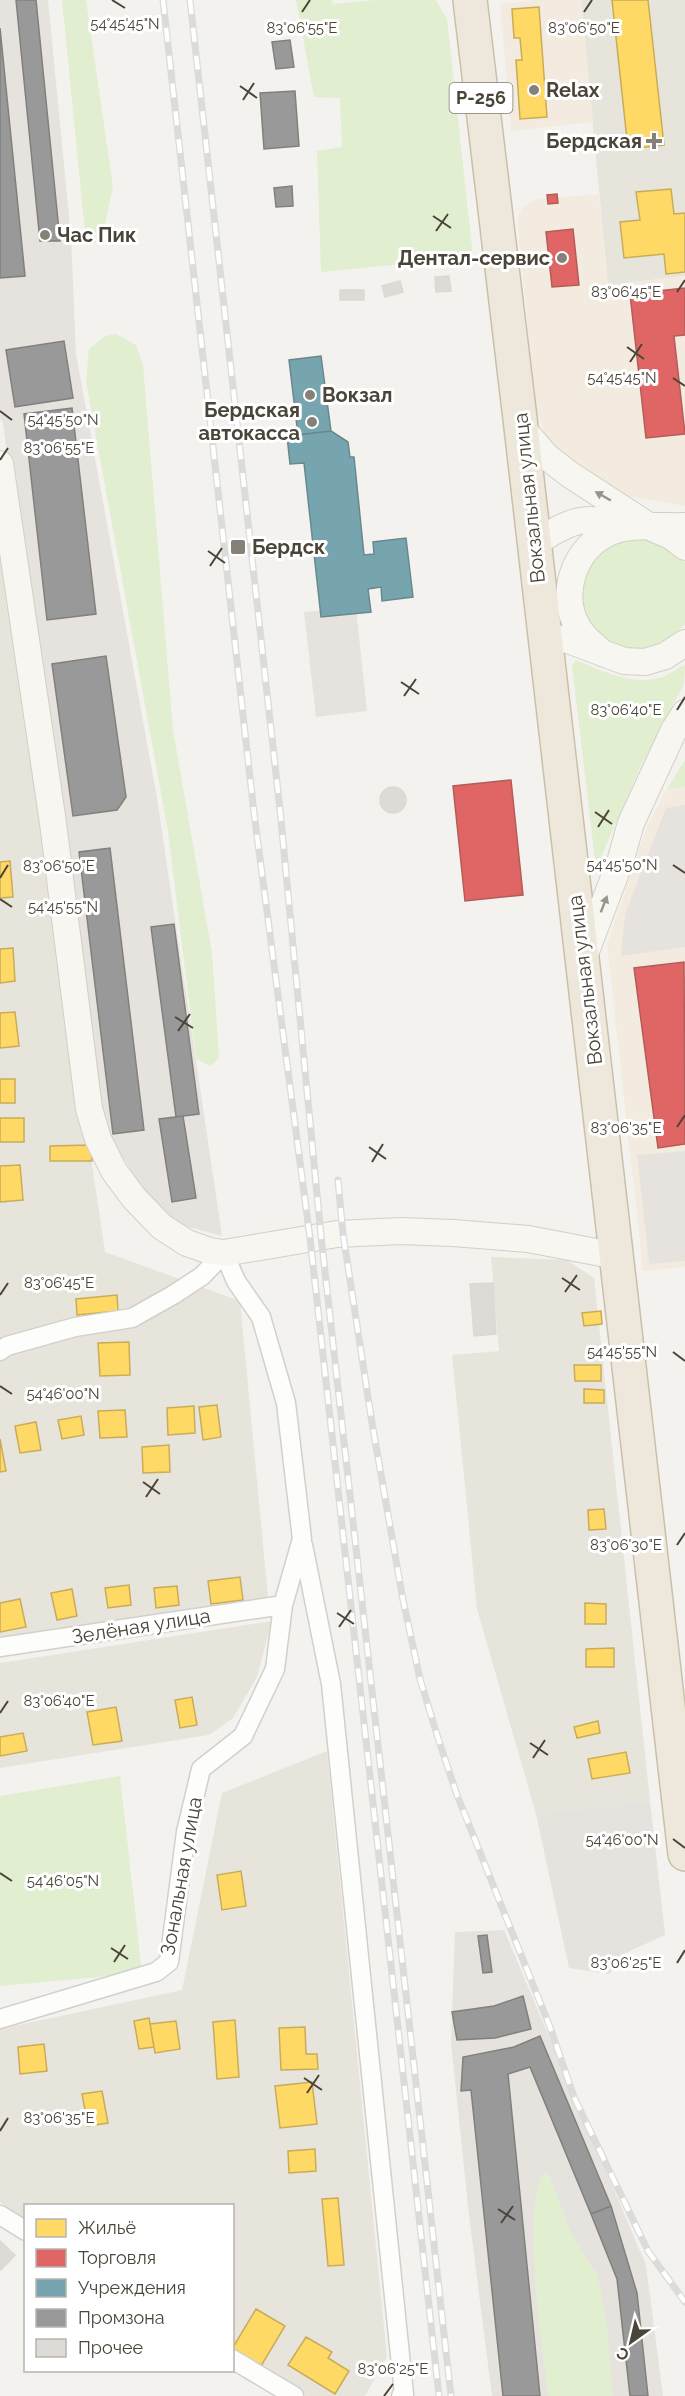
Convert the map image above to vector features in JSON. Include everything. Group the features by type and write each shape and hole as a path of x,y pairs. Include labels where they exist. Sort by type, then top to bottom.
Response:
{"highway":[{"name":"Вокзальная улица","path":"470,0 534,544 552,633 583,959 685,1854"}],"street":[{"path":"521,427 546,456 569,474 652,528 671,536 685,547"},
{"path":"0,464 53,823 89,1109 98,1139 114,1171 134,1198 162,1227 187,1243 224,1253 329,1235 401,1231 528,1239 617,1256"},
{"path":"534,544 557,528 583,519 606,520 626,527 685,526"},
{"path":"604,654 578,628 571,610 569,592 572,574 580,557 592,543 608,533 626,527"},
{"path":"552,633 624,661 645,662 665,656 684,643"},
{"path":"583,959 620,862 631,824 674,730 685,713"},
{"path":"2,1347 75,1327 132,1318 202,1276 224,1253"},
{"path":"224,1253 236,1281 261,1317 286,1403 302,1539 331,1684 404,2394 401,2396"},
{"name":"Зональная улица","path":"0,2019 156,1972 169,1962 186,1832 201,1769 243,1736 275,1669 283,1605 302,1539"},
{"name":"Зелёная улица","path":"0,1647 283,1605"},
{"path":"0,2215 24,2230"},
{"path":"234,2360 294,2396"}],"shaded area":[{"path":"0,0 48,0 71,237 76,354 157,798 222,1236 174,1223 149,1202 94,1107 32,658 3,423 0,418"},
{"path":"534,0 581,0 593,122 511,131 500,4"},
{"path":"581,0 685,0 685,276 608,285"},
{"path":"599,194 608,285 685,276 685,506 632,497 590,480 562,459 545,436 535,404 517,219 522,208 536,199"},
{"path":"0,549 105,1252 240,1301 268,1597 0,1638"},
{"path":"356,608 367,711 316,717 304,612"},
{"path":"685,787 685,1267 643,1271 607,944 648,824 667,789"},
{"path":"685,805 685,947 621,956 625,914 666,808"},
{"path":"685,1151 685,1261 649,1264 637,1155"},
{"path":"491,1257 567,1260 594,1278 650,1801 536,1814 477,1609 452,1355 499,1351"},
{"path":"272,1621 257,1677 233,1718 209,1735 0,1768 0,1663"},
{"path":"327,1751 387,2357 365,2396 306,2396 234,2355 234,2204 24,2204 24,2220 0,2202 0,2029 182,1990 222,1793"},
{"path":"650,1801 665,1935 619,1956 610,1974 569,1968 536,1814"},
{"path":"504,1930 646,2265 663,2396 492,2396 469,2215 451,2043 455,1932"}],"green space":[{"path":"62,0 86,0 113,187 102,238 94,244 86,242"},
{"path":"296,0 332,0 333,4 375,0 436,0 447,19 473,257 321,272 317,151 342,147 340,98 314,97"},
{"path":"116,334 136,345 143,365 173,730 212,953 219,1058 211,1066 196,1059 168,831 86,381 89,349 105,336"},
{"path":"647,537 679,554 685,563 685,624 664,641 642,648 622,646 604,637 590,623 582,605 582,584 591,563 605,547 619,540"},
{"path":"576,660 616,676 638,680 662,677 685,665 684,684 639,770 596,868 572,665"},
{"path":"685,760 685,787 667,789"},
{"path":"120,1776 142,1973 0,1986 0,1796"},
{"path":"544,2173 549,2174 571,2232 598,2276 608,2333 613,2396 548,2396 538,2315 533,2246 537,2190"}],"building: Жильё":[{"path":"612,0 648,0 664,145 628,149"},
{"path":"539,7 547,117 520,119 516,60 522,60 520,38 514,38 512,9"},
{"path":"671,189 674,214 685,213 685,272 666,274 664,254 624,258 620,222 640,220 636,192"},
{"path":"10,861 13,897 0,898 0,862"},
{"path":"13,948 15,981 0,983 0,949"},
{"path":"15,1012 19,1046 0,1048 0,1013"},
{"path":"0,1079 15,1079 15,1103 0,1103"},
{"path":"0,1118 24,1118 24,1142 0,1142"},
{"path":"91,1145 92,1161 50,1161 50,1146"},
{"path":"20,1165 23,1200 0,1202 0,1166"},
{"path":"117,1295 118,1311 77,1315 76,1299"},
{"path":"601,1311 602,1324 584,1326 582,1313"},
{"path":"129,1342 130,1375 100,1376 98,1343"},
{"path":"574,1365 601,1365 601,1381 575,1381"},
{"path":"584,1389 604,1390 604,1403 584,1403"},
{"path":"217,1405 221,1437 203,1440 199,1407"},
{"path":"194,1406 195,1433 168,1435 167,1408"},
{"path":"125,1410 127,1437 100,1438 98,1411"},
{"path":"81,1416 84,1435 62,1439 58,1420"},
{"path":"36,1422 41,1450 20,1453 15,1426"},
{"path":"0,1439 6,1471 0,1472"},
{"path":"169,1445 170,1472 143,1473 142,1447"},
{"path":"604,1509 606,1529 589,1530 588,1510"},
{"path":"240,1577 243,1600 211,1604 208,1581"},
{"path":"129,1585 131,1605 108,1608 105,1588"},
{"path":"177,1586 179,1605 156,1608 154,1588"},
{"path":"72,1589 77,1616 57,1620 51,1593"},
{"path":"20,1599 26,1627 0,1632 0,1603"},
{"path":"585,1603 606,1604 606,1624 585,1624"},
{"path":"614,1648 614,1667 586,1667 586,1649"},
{"path":"192,1697 197,1725 180,1728 175,1700"},
{"path":"116,1707 122,1741 93,1745 87,1712"},
{"path":"598,1721 600,1733 577,1738 574,1727"},
{"path":"23,1733 27,1751 0,1756 0,1737"},
{"path":"626,1752 630,1773 592,1779 588,1759"},
{"path":"241,1871 246,1906 222,1910 217,1875"},
{"path":"149,2018 154,2047 139,2049 134,2021"},
{"path":"235,2020 239,2077 217,2079 213,2022"},
{"path":"176,2021 180,2049 155,2053 150,2024"},
{"path":"305,2027 306,2054 317,2054 318,2069 281,2070 279,2028"},
{"path":"44,2044 47,2071 20,2074 18,2047"},
{"path":"312,2082 317,2124 280,2128 275,2086"},
{"path":"102,2091 108,2123 88,2126 82,2094"},
{"path":"315,2149 316,2171 289,2173 288,2151"},
{"path":"338,2198 344,2265 328,2266 322,2199"},
{"path":"256,2309 285,2326 261,2366 234,2350 234,2346"},
{"path":"306,2337 332,2352 328,2358 349,2371 335,2394 288,2365"}],"building: Торговля":[{"path":"557,194 558,203 548,204 547,195"},
{"name":"Дентал-сервис","path":"573,229 579,285 552,287 546,232"},
{"path":"685,288 685,335 674,336 685,434 646,438 630,294"},
{"path":"511,780 523,895 465,901 453,786"},
{"path":"684,962 685,1144 658,1148 634,968"}],"building: Учреждения":[{"name":"Вокзал","path":"321,356 331,431 298,435 289,360"},
{"path":"331,431 348,442 350,457 354,457 364,555 374,554 373,542 406,538 413,597 382,601 381,587 368,589 371,612 321,617 304,463 290,464 287,436"}],"building: Промзона":[{"path":"16,0 36,0 60,241 40,241"},
{"path":"0,28 25,276 0,278"},
{"path":"290,40 294,67 276,69 272,42"},
{"path":"295,91 299,146 264,149 260,93"},
{"path":"292,186 293,206 276,207 274,188"},
{"path":"64,341 73,398 15,407 6,350"},
{"path":"72,408 96,614 47,620 24,414"},
{"path":"106,656 126,797 117,810 73,816 52,664"},
{"path":"110,848 144,1130 113,1134 79,852"},
{"path":"174,924 199,1114 176,1117 151,927"},
{"path":"183,1116 196,1198 172,1202 159,1119"},
{"path":"487,1935 492,1972 483,1973 478,1936"},
{"path":"523,1996 531,2029 495,2038 457,2040 452,2012 494,2006"},
{"path":"540,2036 611,2206 591,2214 530,2067 508,2074 540,2396 503,2396 471,2090 461,2091 463,2057 514,2047"},
{"path":"611,2206 637,2293 648,2396 630,2396 617,2279 591,2214"}],"building: Прочее":[{"path":"449,276 451,291 436,292 435,277"},
{"path":"400,281 403,292 385,297 382,286"},
{"path":"340,290 364,290 364,300 340,300"},
{"path":"393,787 402,791 406,800 402,809 393,813 384,809 380,800 384,791"},
{"path":"493,1283 496,1334 474,1336 470,1284"},
{"path":"0,2241 15,2255 1,2270 0,2269"}],"railway":[{"path":"163,0 254,813 310,1238 439,2396"},
{"path":"190,0 280,810 321,1236 451,2396"},
{"path":"338,1180 343,1234 372,1423 403,1600 420,1679 438,1738 457,1795 550,2027 574,2097 648,2251 685,2302"}],"place":[{"name":"Relax","path":"534,90"},
{"name":"Бердская","path":"654,141"},
{"name":"Час Пик","path":"45,235"},
{"name":"Дентал-сервис","path":"562,258"},
{"name":"Вокзал","path":"310,395"},
{"name":"Бердская автокасса","path":"312,422"},
{"name":"Бердск","path":"238,547"}]}
